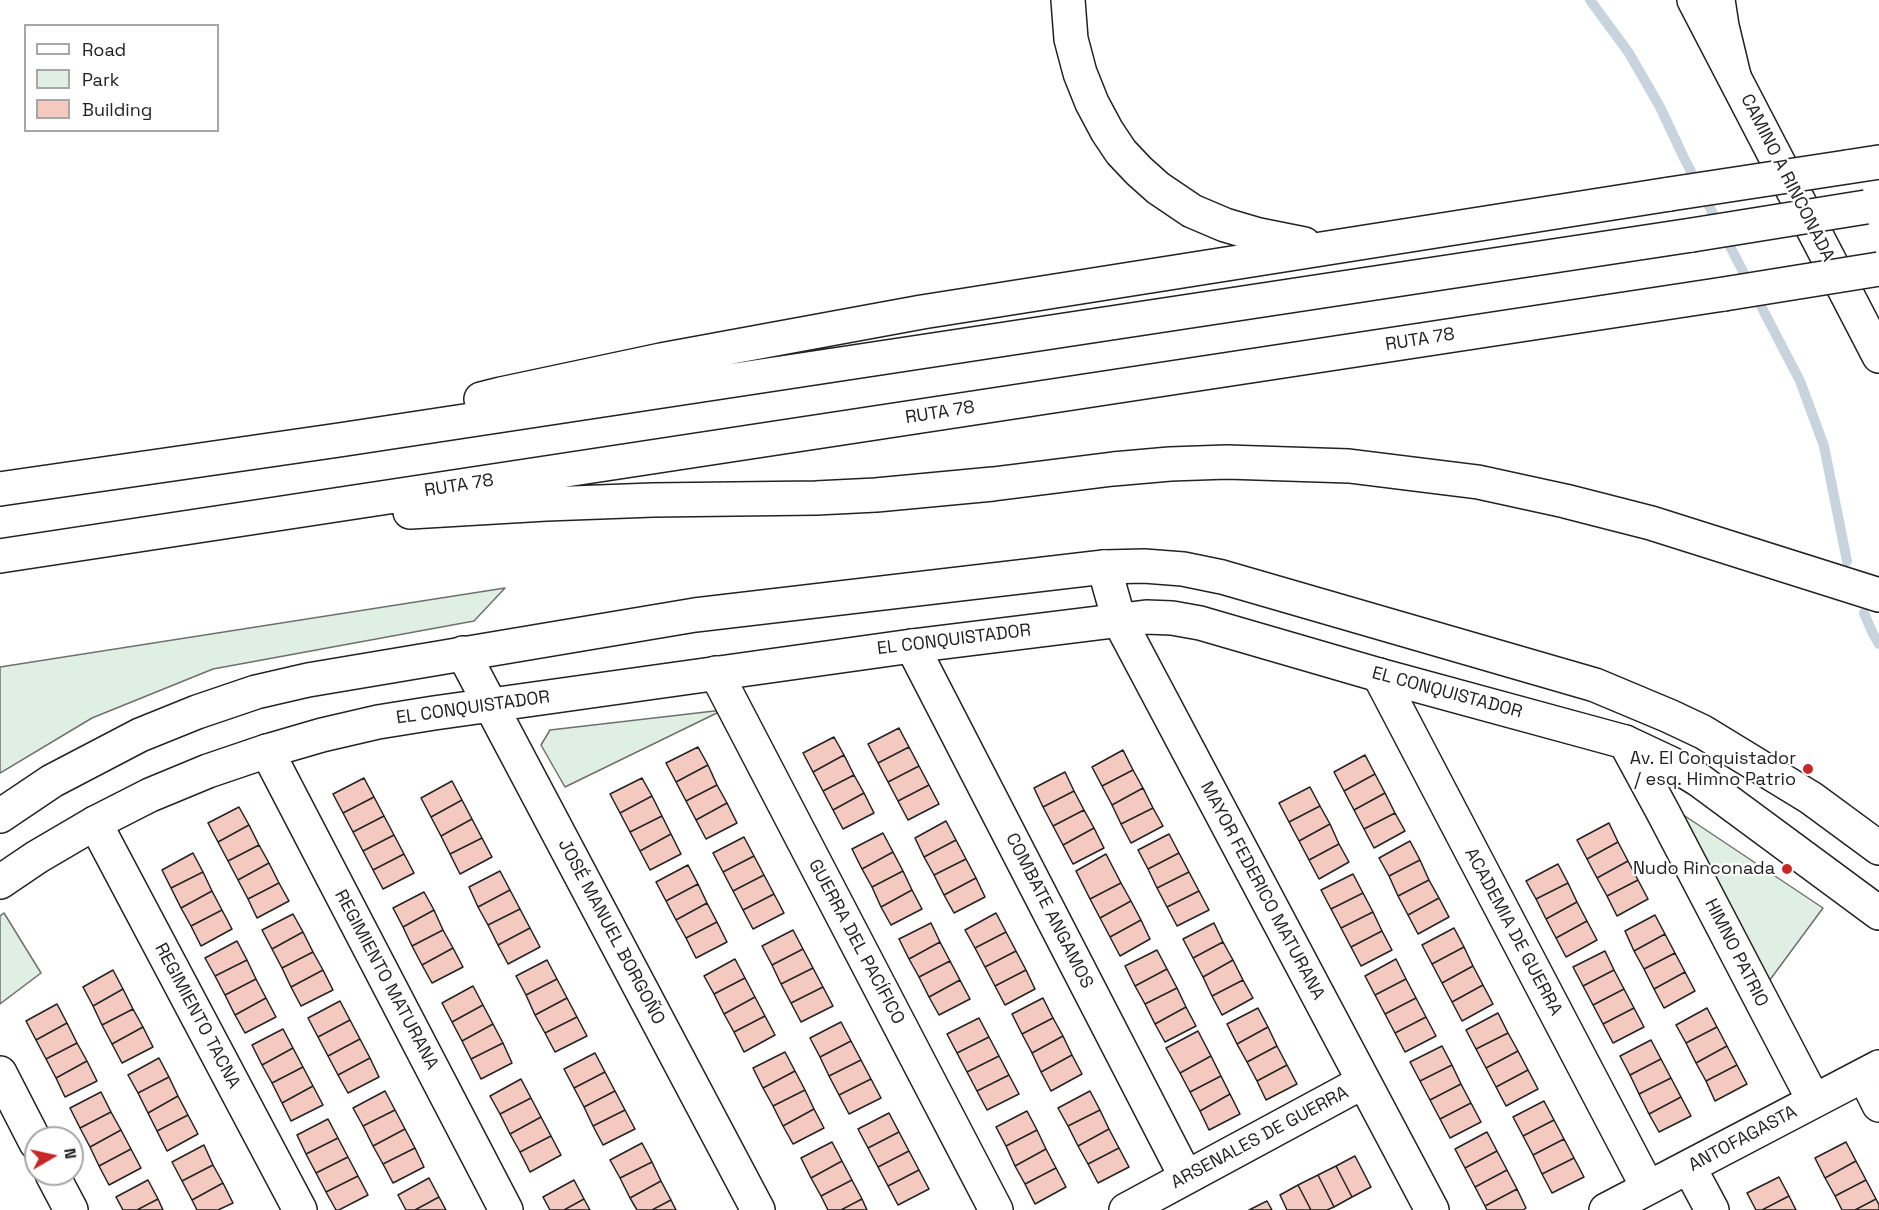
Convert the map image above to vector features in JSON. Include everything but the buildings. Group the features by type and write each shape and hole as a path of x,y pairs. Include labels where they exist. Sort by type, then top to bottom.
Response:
{"main road":[{"path":"1068,0 1071,39 1080,73 1092,103 1121,152 1158,188 1192,211 1259,236 1300,243 1342,246"},
{"name":"CAMINO A RINCONADA","path":"1694,0 1879,356"},
{"path":"1718,0 1734,76"},
{"path":"339,440 501,394 672,358 922,312 1879,162"},
{"path":"0,489 339,440 1873,206"},
{"name":"RUTA 78","path":"0,556 1879,269"},
{"path":"211,523 546,504 876,495 1170,464 1295,463 1414,473 1478,483 1565,501 1651,523 1879,596"},
{"path":"0,816 52,781 140,735 256,692 308,680 695,615 1104,567 1144,566 1183,569 1222,577 1595,685 1703,732 1811,798 1879,848"},
{"name":"MAYOR FEDERICO MATURANA","path":"1104,567 1119,620 1432,1210"},
{"name":"EL CONQUISTADOR","path":"0,882 95,823 150,795 208,771 267,751 378,722 912,646 1146,617 1172,618 1200,623 1378,675 1624,742 1676,766 1699,780 1879,913"},
{"name":"COMBATE ANGAMOS","path":"912,646 1186,1177"},
{"name":"JOSÉ MANUEL BORGOÑO","path":"463,653 754,1208"},
{"name":"GUERRA DEL PACÍFICO","path":"716,673 996,1210"},
{"name":"ACADEMIA DE GUERRA","path":"1378,675 1648,1188"},
{"name":"HIMNO PATRIO","path":"1624,742 1814,1101"},
{"name":"REGIMIENTO MATURANA","path":"267,751 506,1210"},
{"name":"REGIMIENTO TACNA","path":"95,823 300,1210"},
{"path":"1871,1071 1879,1105"},
{"name":"ANTOFAGASTA","path":"1606,1210 1871,1071"},
{"path":"0,1073 27,1126"},
{"name":"ARSENALES DE GUERRA","path":"1126,1210 1364,1082"},
{"path":"1689,1167 1712,1210"},
{"path":"58,1186 70,1210"}],"green space":[{"path":"505,588 474,621 213,669 92,718 0,773 0,667"},
{"path":"723,710 565,787 541,745 550,730"},
{"path":"1664,814 1685,816 1823,908 1758,996"},
{"path":"4,913 41,973 0,1004 0,916"}],"waterway":[{"path":"1590,0 1629,53 1660,107 1684,158 1800,381 1824,446 1847,561"},
{"path":"1864,613 1879,644"}],"place":[{"name":"Av. El Conquistador / esq. Himno Patrio","path":"1808,769"},
{"name":"Nudo Rinconada","path":"1787,869"}]}
